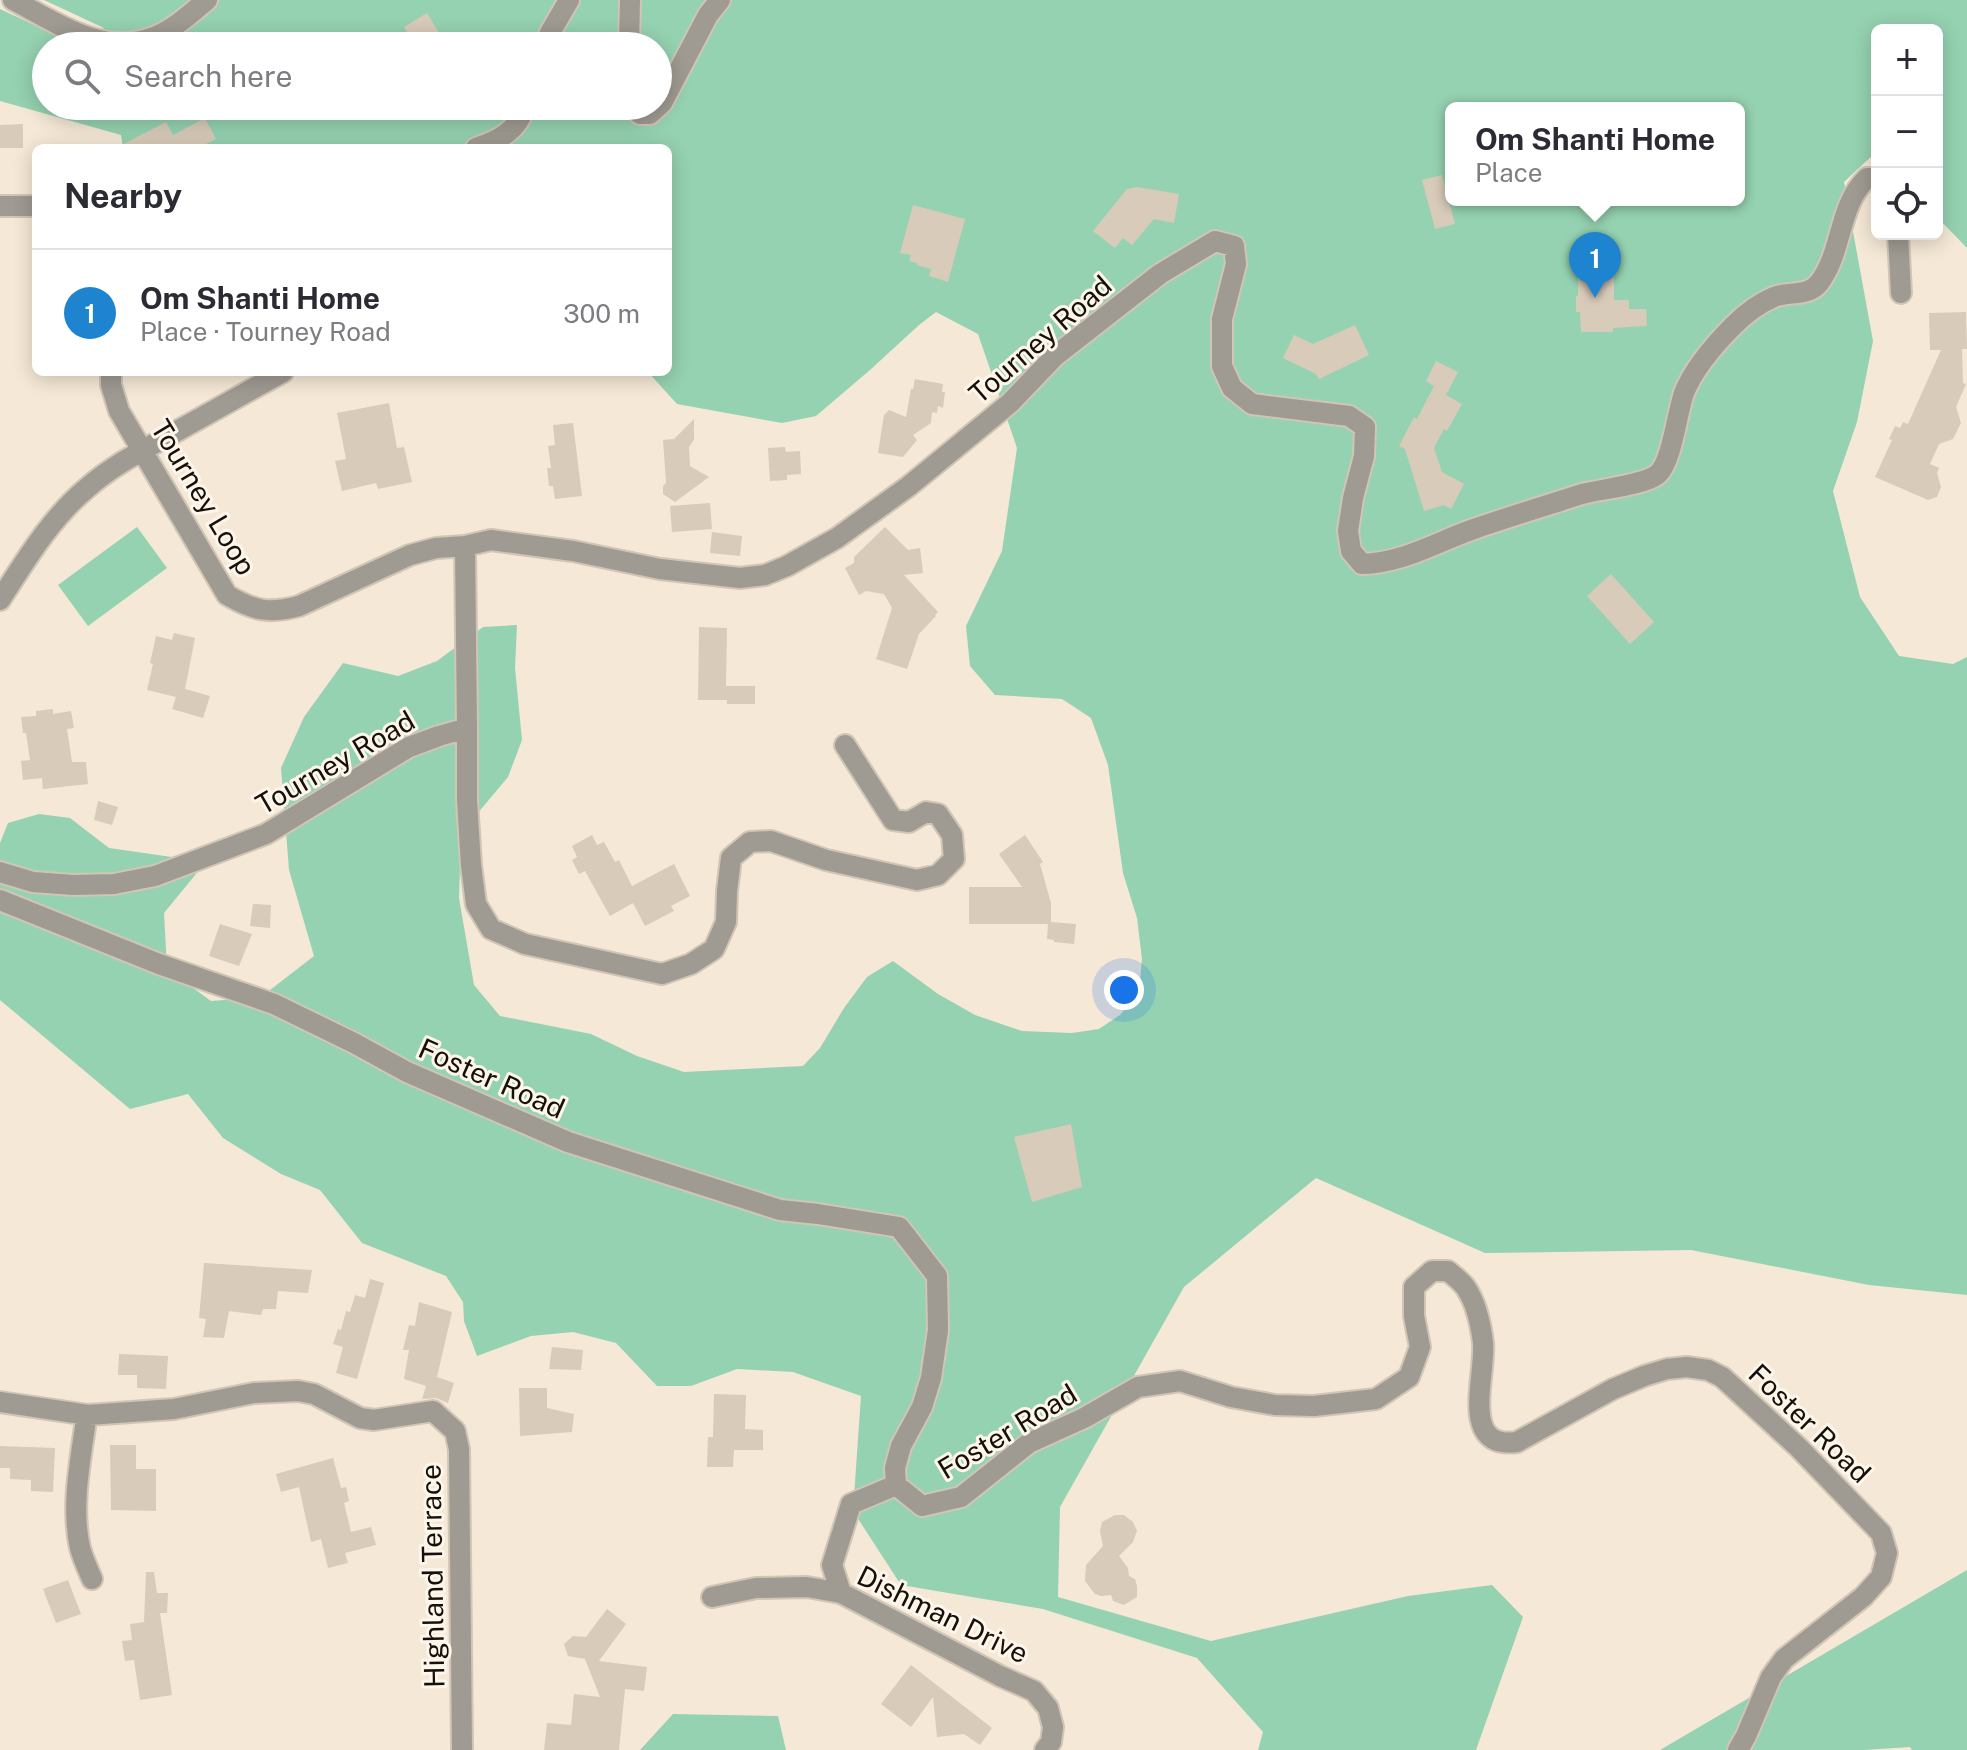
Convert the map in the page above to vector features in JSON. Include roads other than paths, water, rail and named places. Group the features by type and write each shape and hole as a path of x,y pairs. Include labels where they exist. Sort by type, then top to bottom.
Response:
{"street":[{"path":"13,0 75,32"},
{"path":"163,32 207,0"},
{"path":"551,32 569,0"},
{"path":"629,32 630,0"},
{"path":"672,84 708,15 720,0"},
{"path":"485,144 507,134 519,120"},
{"name":"Tourney Road","path":"465,546 491,540 573,551 674,571 740,578 765,575 837,538 909,486 1010,403 1055,356 1160,274 1215,241 1234,246 1236,264 1222,319 1222,366 1232,388 1252,404 1349,416 1365,427 1364,456 1348,531 1351,551 1362,564 1381,564 1409,556 1471,530 1583,494 1648,480 1660,472 1676,431 1678,410 1686,389 1704,361 1736,323 1755,307 1776,296 1808,291 1819,284 1836,249 1851,200 1859,186 1871,178"},
{"path":"0,206 32,206"},
{"path":"1898,240 1901,293"},
{"name":"Tourney Loop","path":"111,376 119,411 227,595 241,603 261,611 282,611 410,555 436,548 465,546"},
{"path":"0,600 36,544 60,513 86,488 142,450 276,376"},
{"path":"465,546 467,800 471,865 476,904 491,929 525,944 662,974 691,964 714,949 726,922 731,858 750,842 771,841 826,860 917,880 938,875 954,859 952,835 938,814 926,812 909,822 893,820 845,745"},
{"name":"Tourney Road","path":"0,872 33,882 73,885 114,884 155,876 266,834 409,747 467,728"},
{"name":"Foster Road","path":"0,900 159,964 274,1004 407,1072 568,1142 780,1210 899,1227 937,1276 938,1330 931,1378 922,1407 901,1446 895,1468 896,1485 922,1506 961,1497 1029,1443 1084,1418 1138,1387 1180,1381 1231,1397 1275,1405 1314,1406 1376,1399 1409,1377 1420,1347 1414,1316 1414,1287 1432,1271 1448,1271 1466,1287 1473,1304 1483,1343 1479,1405 1481,1427 1493,1440 1502,1444 1517,1442 1613,1389 1644,1376 1687,1367 1708,1370 1722,1377 1799,1448 1881,1533 1887,1553 1881,1577 1863,1597 1784,1659 1771,1677 1738,1750"},
{"name":"Highland Terrace","path":"88,1415 174,1409 254,1393 298,1391 314,1394 360,1418 374,1420 433,1411 455,1431 459,1449 462,1750"},
{"path":"0,1402 88,1415 77,1479 77,1506 81,1551 92,1579"},
{"path":"841,1593 832,1565 851,1504 896,1485"},
{"name":"Dishman Drive","path":"712,1597 756,1588 807,1587 841,1593 1034,1691 1048,1708 1053,1727 1051,1742 1045,1750"}],"place":[{"name":"Om Shanti Home","path":"1595,298"}]}
